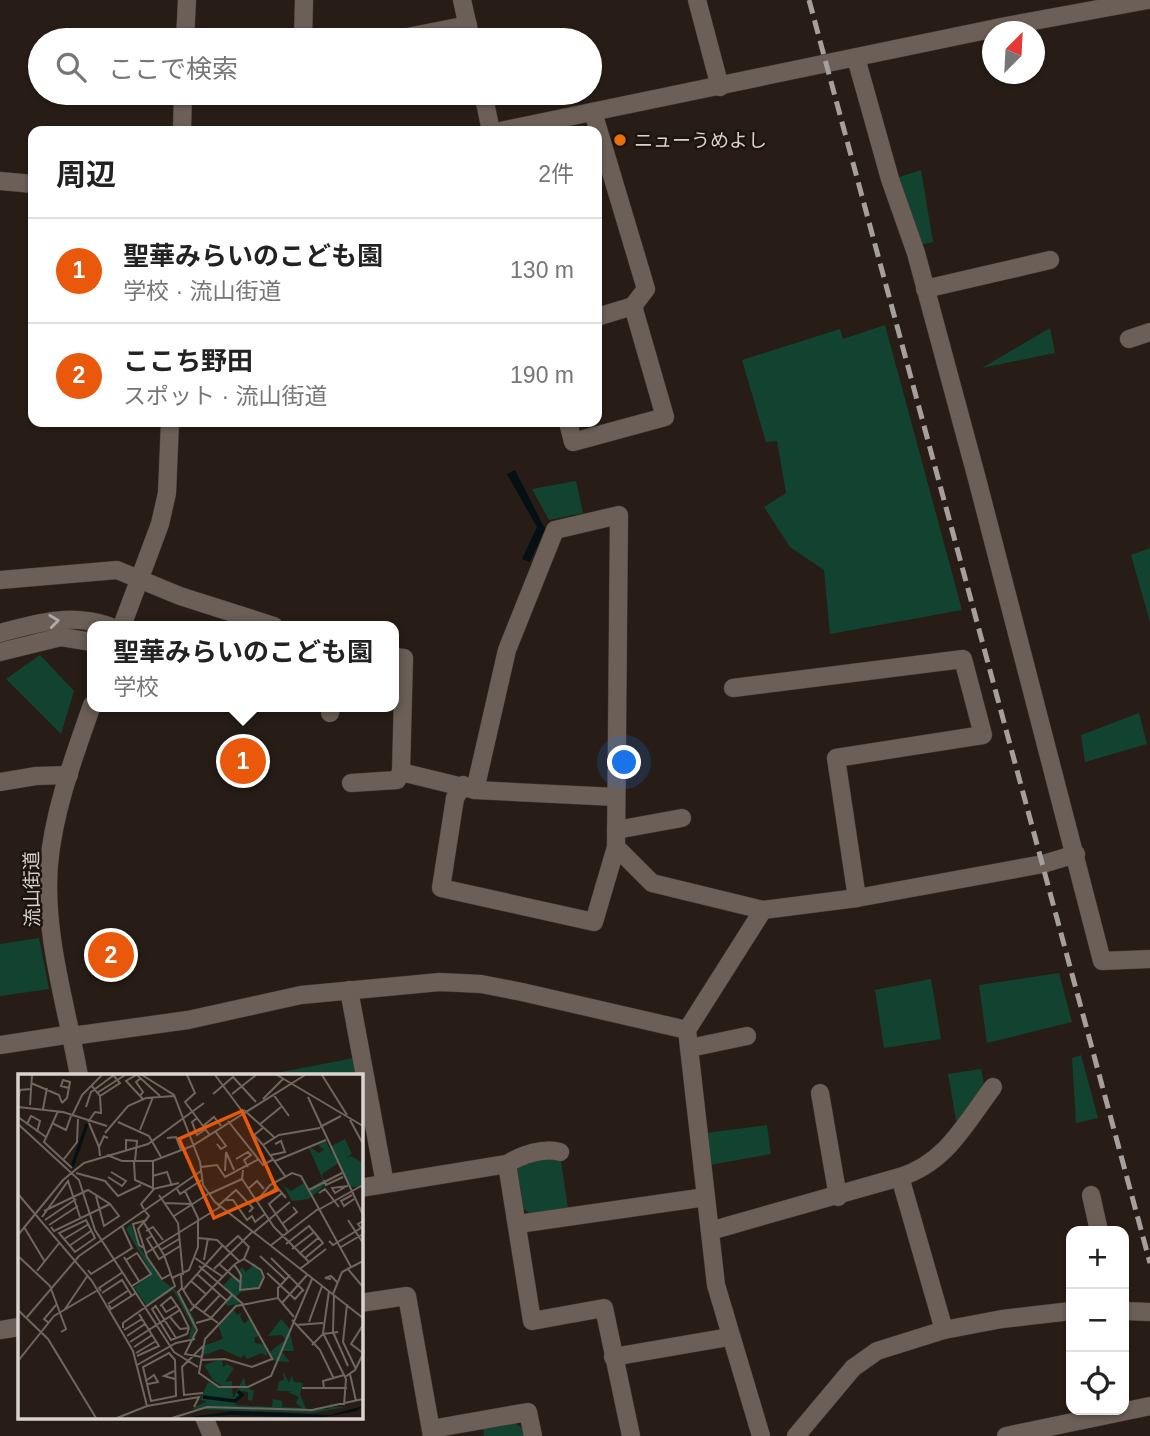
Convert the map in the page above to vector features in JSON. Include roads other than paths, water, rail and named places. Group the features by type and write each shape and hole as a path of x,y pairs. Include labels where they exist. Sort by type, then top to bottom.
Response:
{"street":[{"path":"186,28 187,0"},
{"path":"303,28 304,0"},
{"path":"462,0 468,28"},
{"path":"697,0 720,88"},
{"path":"524,126 720,88 1006,26 1147,0"},
{"path":"856,58 925,289 1076,854 1102,961 1150,959"},
{"path":"182,126 183,105"},
{"path":"485,105 490,126"},
{"path":"593,112 597,126"},
{"path":"602,142 646,289 633,306 602,315"},
{"path":"0,181 28,184"},
{"path":"925,289 1050,260"},
{"path":"569,427 573,442 666,417 633,306"},
{"path":"1129,338 1150,332"},
{"path":"124,621 155,543 167,493 170,427"},
{"path":"619,515 616,797 616,838 594,922 441,888 455,798 469,788 507,650 555,530 619,515"},
{"path":"0,580 106,569 258,621"},
{"path":"0,633 57,620 93,621"},
{"path":"0,652 61,637 87,641"},
{"path":"351,783 397,780 401,772 404,658 399,658"},
{"path":"733,688 963,659 983,736 836,758 857,898"},
{"name":"流山街道","path":"79,1074 54,949 49,868 53,835 69,775 91,712"},
{"path":"401,772 469,788 616,797"},
{"path":"0,782 36,776 69,775"},
{"path":"616,838 682,818"},
{"path":"616,838 652,883 763,911 857,898 1043,864 1076,854"},
{"path":"761,1436 716,1285 689,1039 763,911"},
{"path":"0,1045 188,1020 301,995 440,982 481,984 689,1039 747,1036"},
{"path":"349,990 385,1184"},
{"path":"710,1231 921,1170 941,1154 993,1087"},
{"path":"820,1093 838,1196"},
{"path":"362,1188 507,1164 519,1156 553,1150 560,1152"},
{"path":"507,1164 532,1321 604,1308 631,1436"},
{"path":"900,1177 944,1330"},
{"path":"1091,1195 1097,1226"},
{"path":"518,1224 706,1197"},
{"path":"362,1303 407,1296 431,1433 528,1412 533,1436"},
{"path":"1129,1311 1150,1312"},
{"path":"796,1436 828,1394 861,1362 877,1351 944,1330 1002,1319 1066,1312"},
{"path":"0,1330 18,1327"},
{"path":"613,1357 730,1337"},
{"path":"1006,1436 1150,1406"},
{"path":"204,1418 212,1436"}],"railway":[{"path":"809,0 1150,1263"}],"place":[{"name":"ニューうめよし","path":"620,140"},
{"name":"聖華みらいのこども園","path":"243,761"},
{"name":"ここち野田","path":"111,955"}]}
